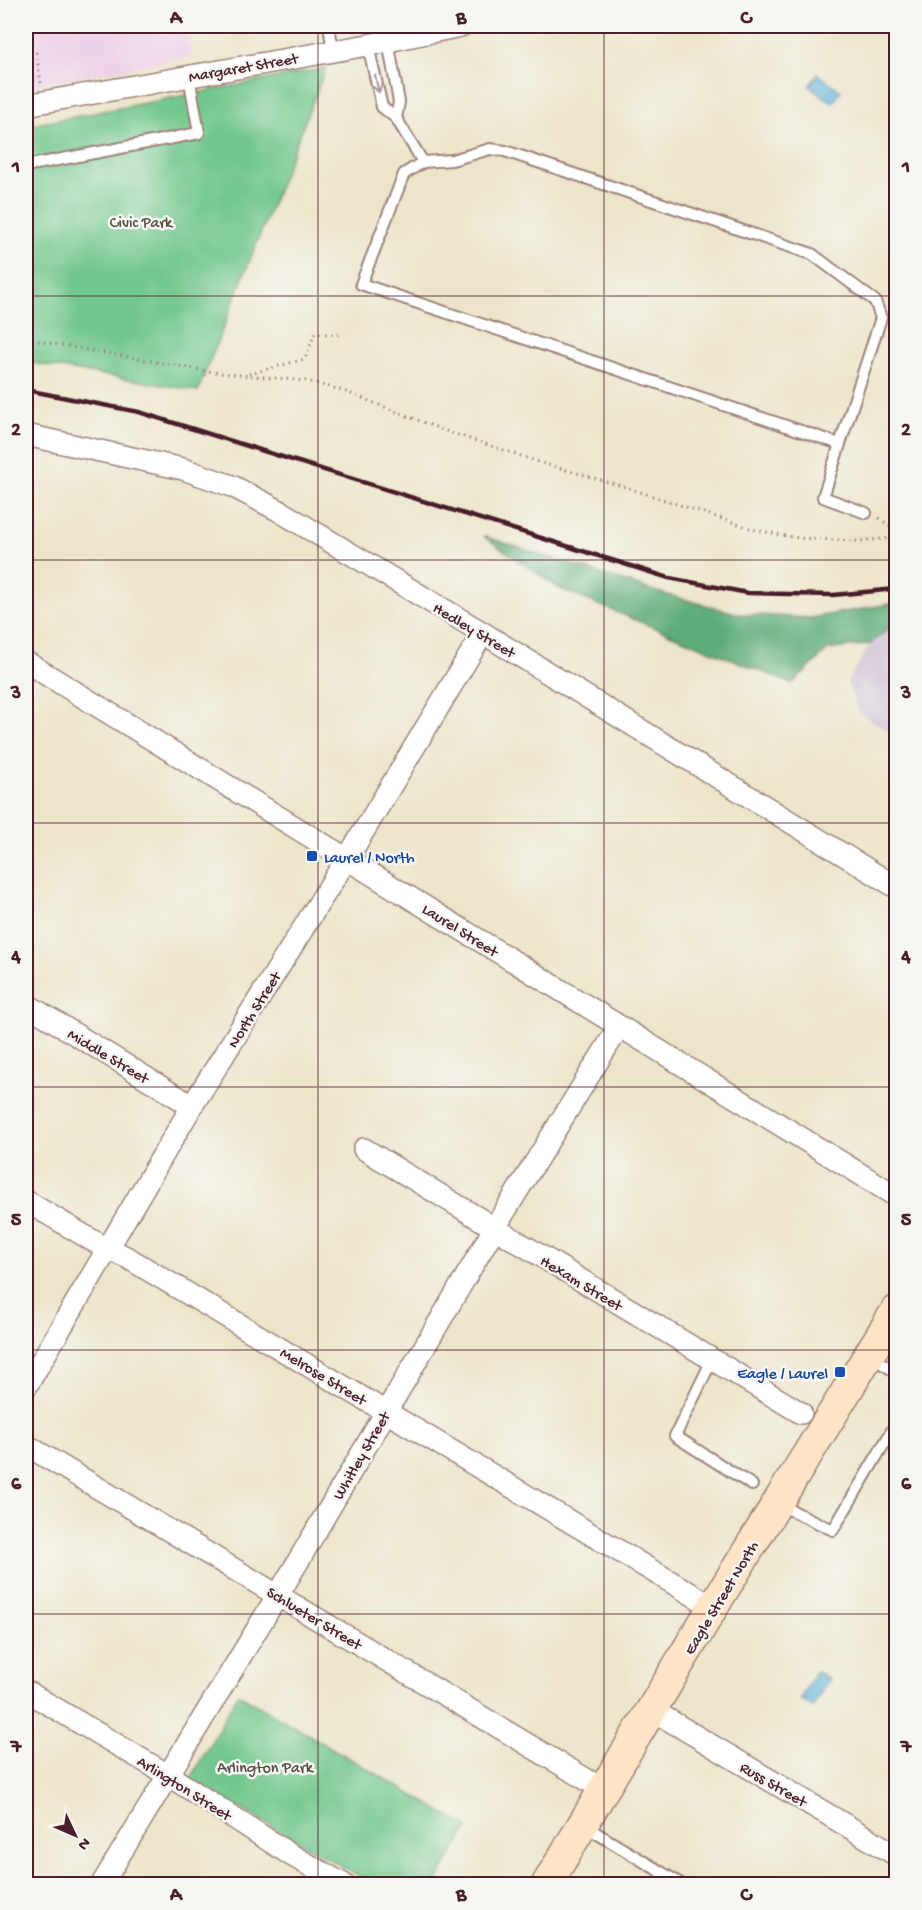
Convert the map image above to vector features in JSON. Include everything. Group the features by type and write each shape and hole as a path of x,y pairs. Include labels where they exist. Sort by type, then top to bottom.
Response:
{"main road":[{"name":"Eagle Street North","path":"547,1884 713,1607 897,1311"}],"street":[{"name":"Margaret Street","path":"35,103 378,43 461,26"},
{"name":"Hedley Street","path":"26,435 183,469 232,486 276,509 483,633 897,887"},
{"name":"North Street","path":"26,1387 192,1106 483,633"},
{"name":"Laurel Street","path":"26,662 897,1196"},
{"name":"Middle Street","path":"26,1004 192,1106"},
{"name":"Whitley Street","path":"102,1884 278,1595 494,1229 619,1027"},
{"name":"Hexam Street","path":"364,1149 801,1413"},
{"name":"Melrose Street","path":"26,1201 108,1249 128,1258 713,1607"},
{"name":"Schlueter Street","path":"26,1445 604,1790"},
{"name":"Arlington Street","path":"26,1691 168,1775 291,1855 343,1884"},
{"name":"Russ Street","path":"652,1710 897,1855"}],"lane":[{"path":"329,26 333,50"},
{"path":"378,43 399,102 396,118"},
{"path":"378,43 382,107 396,118 423,162"},
{"path":"26,166 199,133 189,76"},
{"path":"840,444 361,284 404,174 423,162 452,160 490,150 505,151 812,254 875,302 880,309 881,318 840,444 823,496 866,513"},
{"path":"869,1356 897,1372"},
{"path":"712,1360 675,1436 752,1485"},
{"path":"777,1503 833,1530 897,1424"},
{"path":"583,1825 681,1884"}],"path":[{"path":"35,103 36,52"},
{"path":"246,375 305,359 315,333 342,335"},
{"path":"26,339 219,373 307,381 344,391 443,430 756,531 798,538 857,541 897,538"},
{"path":"866,513 885,520 897,531"}],"shaded area":[{"path":"26,26 186,26 192,56 26,87"},
{"path":"896,622 896,736 859,712 847,683 870,644"}],"green space":[{"name":"Civic Park","path":"326,68 198,391 26,362 26,126"},
{"path":"483,536 664,594 739,614 810,618 896,603 896,622 870,644 828,650 792,684 560,589"},
{"name":"Arlington Park","path":"238,1694 468,1827 435,1884 373,1884 190,1780"}],"water":[{"path":"818,74 841,91 833,103 809,86"},
{"path":"816,1671 829,1679 813,1707 800,1699"}],"railway":[{"path":"26,390 139,412 669,578 748,593 833,595 896,589"}],"place":[{"name":"Laurel / North","path":"312,856"},
{"name":"Eagle / Laurel","path":"840,1372"}]}
